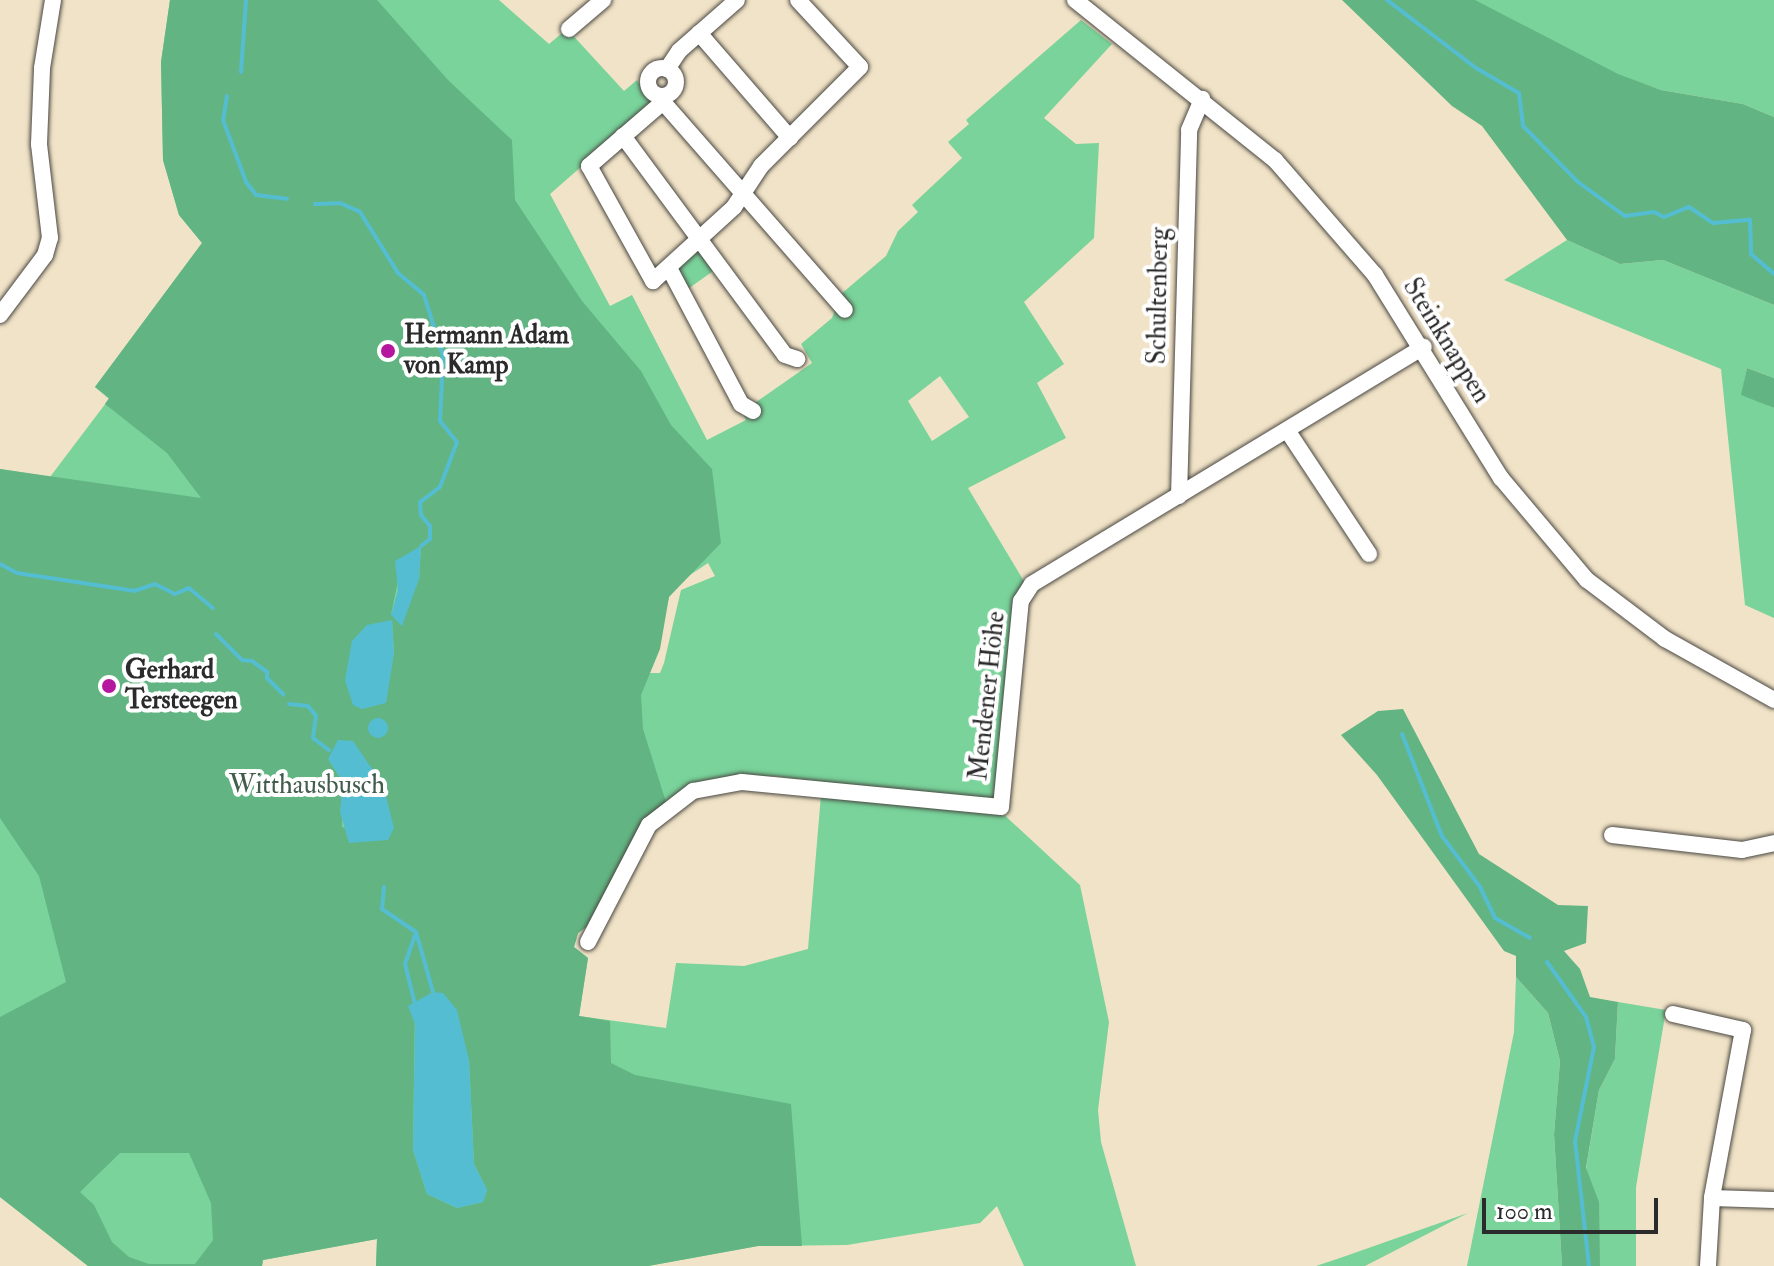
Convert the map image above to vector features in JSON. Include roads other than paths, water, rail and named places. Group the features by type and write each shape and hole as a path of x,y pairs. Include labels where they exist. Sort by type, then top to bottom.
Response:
{"street":[{"path":"3,316 45,255 50,238 39,144 42,68 53,0"},
{"path":"569,29 603,0"},
{"path":"737,0 699,33 667,69 655,70 649,79 652,91 663,99 845,310"},
{"path":"663,99 589,166 653,281 700,240 790,138 860,67 798,0"},
{"name":"Steinknappen","path":"1075,0 1275,160 1375,275 1424,347 1501,478 1587,580 1665,639 1774,700"},
{"path":"699,33 790,138"},
{"name":"Schultenberg","path":"1179,496 1189,130 1202,99"},
{"path":"623,136 785,355 797,359"},
{"path":"669,268 741,404 753,411"},
{"name":"Mendener Höhe","path":"588,942 649,825 693,791 742,782 1001,807 1025,593 1424,347"},
{"path":"1289,433 1369,554"},
{"path":"1612,835 1742,850 1774,843"},
{"path":"1673,1014 1743,1030 1712,1198 1708,1266"},
{"path":"1712,1198 1774,1200"}],"water":[{"path":"421,546 419,579 402,626 391,615 398,590 395,561"},
{"path":"392,620 394,653 386,703 362,709 353,705 345,680 352,641 367,625"},
{"path":"378,718 385,721 388,728 385,735 378,738 371,735 368,728 371,721"},
{"path":"338,740 353,741 383,785 394,828 388,840 349,843 340,812 343,782 328,759"},
{"path":"433,992 443,993 457,1010 469,1060 474,1164 487,1190 483,1202 457,1208 427,1194 413,1150 415,1024 408,1006"}],"waterway":[{"path":"241,72 246,0"},
{"path":"1387,0 1476,68 1519,93 1523,126 1578,182 1625,216 1654,212 1664,217 1689,207 1713,223 1750,220 1751,254 1774,274"},
{"path":"227,96 223,120 246,182 256,195 287,199"},
{"path":"315,204 340,203 360,212 398,273 424,295 443,356 440,421 457,442 440,487 420,502 421,515 430,526 430,539 421,546"},
{"path":"0,564 17,573 134,591 155,584 175,594 189,588 213,608"},
{"path":"216,634 242,660 252,661 267,672 267,678 283,694"},
{"path":"289,704 308,706 316,716 313,738 329,750"},
{"path":"1402,734 1442,836 1480,887 1495,918 1530,938"},
{"path":"384,887 382,909 416,932 433,992"},
{"path":"415,1004 405,964 416,932"},
{"path":"1547,962 1586,1017 1594,1047 1575,1141 1589,1266"}],"place":[{"name":"Hermann Adam von Kamp","path":"388,351"},
{"name":"Gerhard Tersteegen","path":"109,686"}],"park label":[{"name":"Witthausbusch","path":"307,786"}]}
